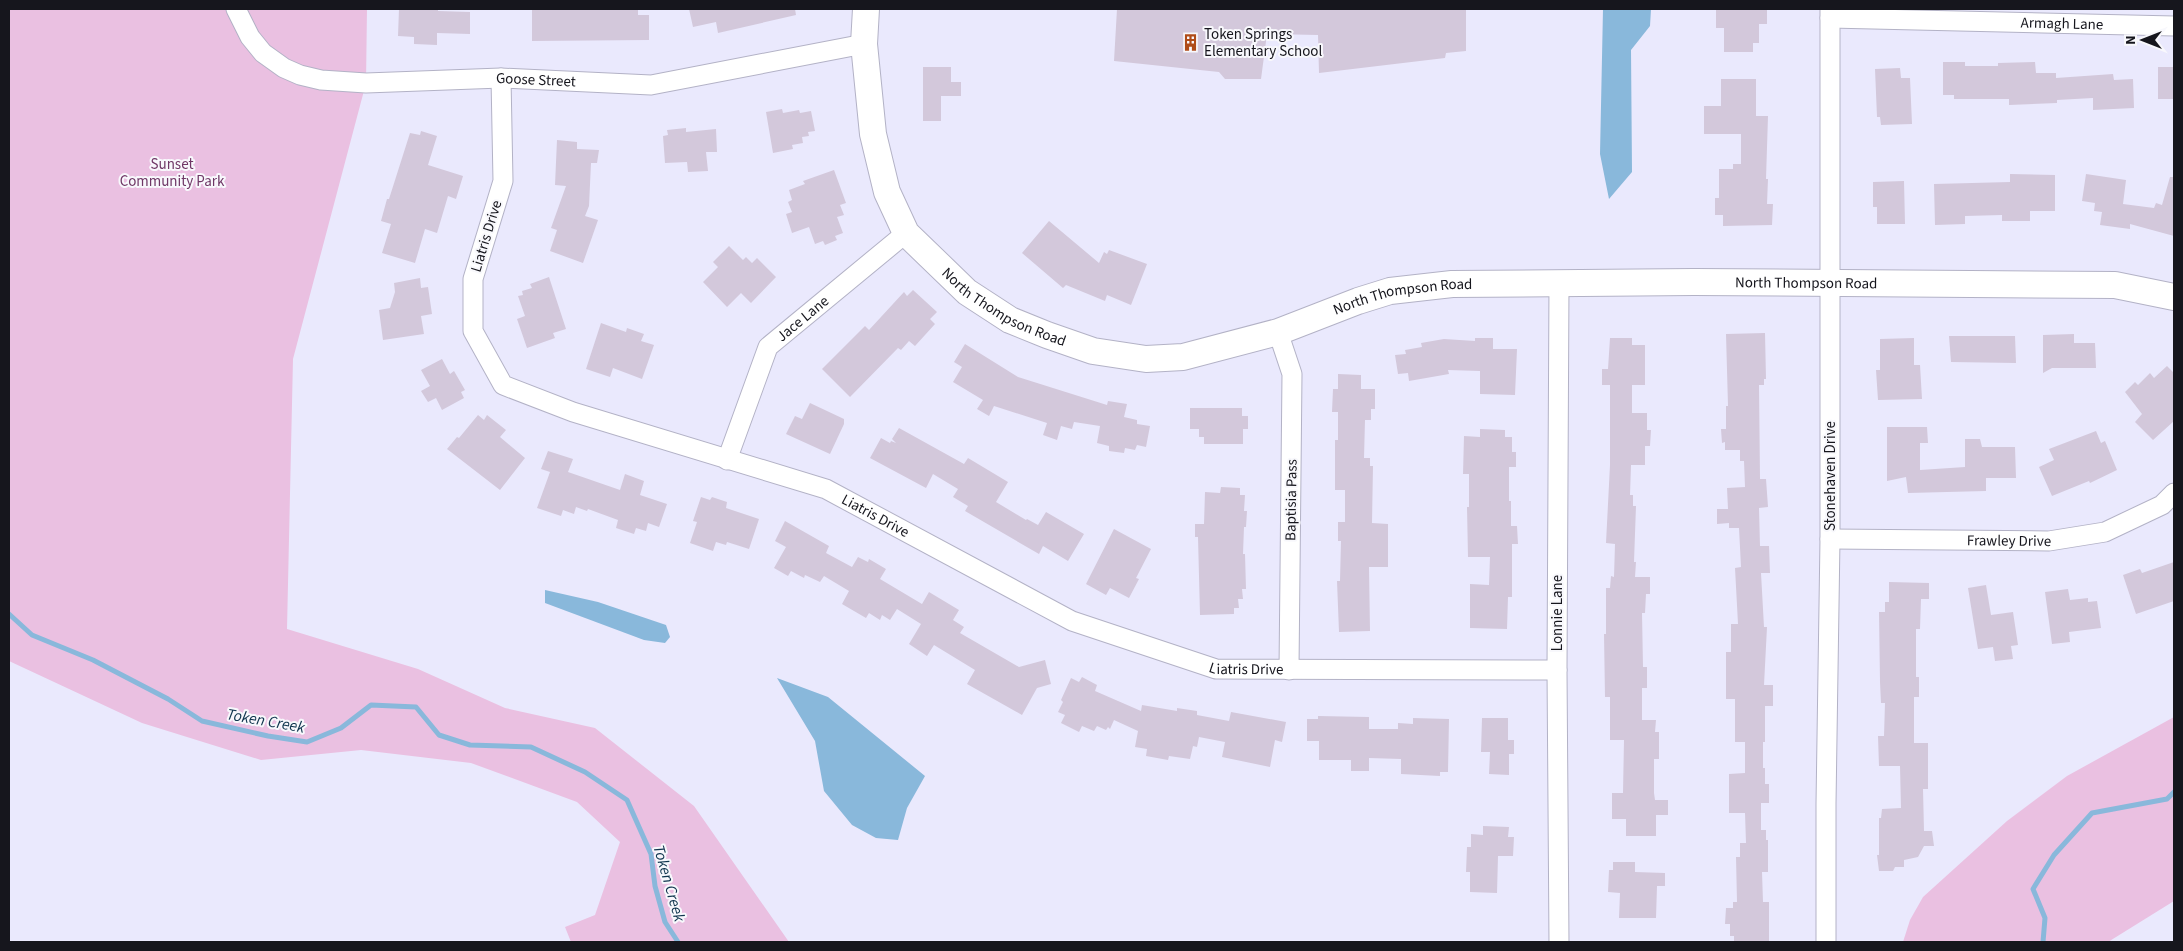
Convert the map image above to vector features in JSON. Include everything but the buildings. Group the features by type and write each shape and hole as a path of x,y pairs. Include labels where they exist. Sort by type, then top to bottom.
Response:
{"street":[{"name":"Goose Street","path":"236,9 250,37 263,53 284,68 300,75 321,80 366,83 501,78 651,85 864,44"},
{"name":"North Thompson Road","path":"866,9 864,44 873,134 887,192 906,233 966,292 1010,320 1093,351 1146,359 1183,357 1278,332 1358,301 1390,291 1452,284 1829,283 2115,285 2174,297"},
{"name":"Armagh Lane","path":"1830,13 2174,26"},
{"name":"Stonehaven Drive","path":"1826,942 1830,539 1830,13"},
{"name":"Liatris Drive","path":"501,78 503,181 473,279 473,331 503,385 573,412 826,489 1072,621 1216,669 1557,670"},
{"name":"Jace Lane","path":"727,460 768,347 906,233"},
{"name":"Lonnie Lane","path":"1559,284 1557,670 1559,942"},
{"name":"Baptisia Pass","path":"1278,332 1292,374 1289,670"},
{"name":"Frawley Drive","path":"1830,539 2049,541 2105,532 2162,505 2174,493"}],"green space":[{"name":"Sunset Community Park","path":"9,9 367,9 366,83 293,359 287,629 418,669 505,708 595,728 694,806 789,942 571,942 565,927 595,915 620,842 577,802 471,763 361,750 261,760 142,723 9,661"},
{"path":"2174,717 2174,901 2108,942 1903,942 1910,920 1923,897 2007,821 2067,776"}],"water":[{"path":"1603,9 1651,9 1650,26 1631,50 1632,172 1609,199 1600,154"},
{"path":"545,590 598,602 666,625 670,637 665,643 644,640 545,603"},
{"path":"777,678 828,697 925,776 907,808 898,840 876,838 852,825 824,791 815,741"}],"waterway":[{"name":"Token Creek","path":"9,614 32,635 93,660 168,699 202,721 268,736 307,742 341,728 371,705 416,707 439,735 470,745 531,747 585,772 627,800 651,854 655,886 665,922 678,942"},
{"path":"2043,942 2045,918 2033,889 2054,855 2092,813 2167,799 2174,792"}],"place":[{"name":"Token Springs Elementary School","path":"1190,43"}]}
